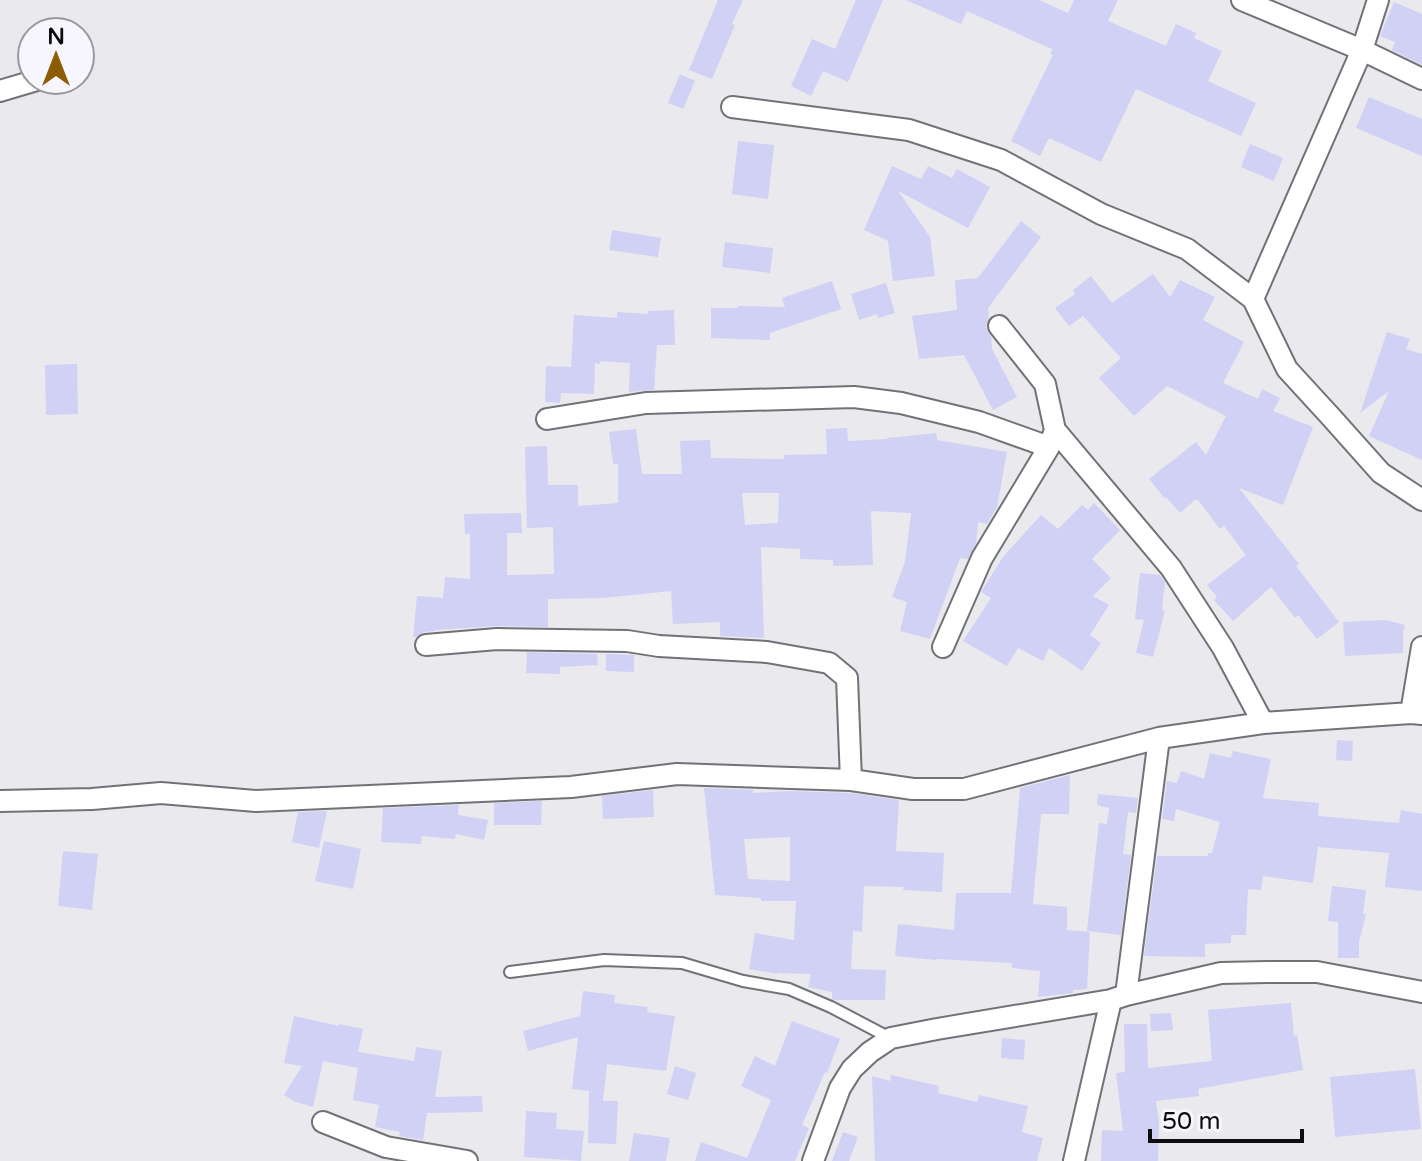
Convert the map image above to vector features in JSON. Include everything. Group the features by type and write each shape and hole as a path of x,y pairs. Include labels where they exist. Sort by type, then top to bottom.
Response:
{"street":[{"path":"1242,0 1362,50 1422,79"},
{"path":"1253,299 1362,50 1378,0"},
{"path":"732,107 909,130 1001,160 1101,214 1187,249 1253,299 1287,369 1381,473 1422,500"},
{"path":"943,647 982,558 1052,439 1045,384 999,326"},
{"path":"547,419 646,403 854,397 901,403 1052,439 1171,568 1223,648 1263,723"},
{"path":"426,645 497,639 627,641 659,646 767,652 829,663 847,678 851,780"},
{"path":"0,801 92,799 161,793 256,801 571,787 677,774 851,780 913,789 964,789 1159,738 1263,723 1416,713 1422,647"},
{"path":"1074,1161 1119,997 1159,738"},
{"path":"813,1161 840,1088 852,1069 891,1038 1119,997 1221,973 1317,972 1422,992"},
{"path":"323,1122 386,1147 467,1161"}],"lane":[{"path":"510,972 604,960 682,963 743,981 789,989 891,1038"}],"building":[{"path":"718,0 743,0 712,79 689,70"},
{"path":"856,0 883,0 848,82 823,71 811,96 791,86 812,39 835,49"},
{"path":"906,0 1039,0 1068,13 1074,0 1118,0 1108,21 1166,46 1176,24 1196,33 1194,38 1222,51 1208,81 1256,103 1241,136 1136,89 1101,162 1049,138 1040,156 1011,141 1053,55 1050,54 1052,49 967,11 961,24"},
{"path":"1394,2 1422,14 1422,65 1392,50 1395,42 1380,36"},
{"path":"680,74 695,81 683,109 668,103"},
{"path":"1369,97 1422,119 1422,156 1356,128"},
{"path":"738,141 774,145 768,199 732,194"},
{"path":"1250,144 1283,158 1274,181 1241,167"},
{"path":"892,166 921,179 928,166 952,178 957,169 990,187 968,228 898,191 930,237 935,276 893,281 888,241 864,230"},
{"path":"1021,221 1041,237 988,308 986,327 992,349 1017,397 993,410 964,355 919,359 912,316 957,310 955,280 978,278"},
{"path":"612,230 661,238 658,257 609,250"},
{"path":"725,242 773,248 770,273 722,267"},
{"path":"1153,274 1170,297 1180,280 1215,297 1203,320 1244,342 1223,383 1258,399 1262,389 1280,398 1273,411 1313,427 1283,505 1239,488 1299,564 1296,566 1339,622 1317,639 1298,615 1295,618 1271,587 1233,621 1214,600 1217,597 1207,585 1246,555 1224,526 1220,529 1199,501 1196,499 1180,513 1149,479 1196,442 1206,455 1226,416 1167,386 1134,416 1099,378 1121,358 1083,316 1069,326 1055,308 1075,294 1073,290 1091,276 1112,303"},
{"path":"832,281 841,309 770,333 770,340 711,338 711,308 785,307 782,298"},
{"path":"886,283 895,313 878,318 877,314 859,320 851,294"},
{"path":"674,310 675,345 657,345 654,390 629,392 630,363 600,361 600,364 595,363 594,394 561,393 560,403 545,402 546,366 571,367 574,315 617,318 617,312 648,314 648,311"},
{"path":"1387,332 1410,339 1406,349 1422,354 1422,460 1369,436 1389,391 1360,413"},
{"path":"77,364 78,414 46,415 45,365"},
{"path":"847,428 848,441 936,433 937,440 1007,452 997,507 987,524 978,522 976,544 968,559 960,558 930,639 900,631 907,602 892,597 905,562 911,513 871,511 873,565 833,566 833,560 800,559 800,549 761,547 764,638 720,636 720,622 673,624 671,591 603,598 548,599 548,627 435,630 413,637 417,596 443,598 445,577 470,579 470,534 465,534 464,514 521,513 522,533 507,533 507,575 554,574 553,527 527,528 525,447 547,446 548,485 578,485 578,506 618,503 618,464 613,464 609,432 636,429 642,474 682,474 680,441 710,440 711,458 784,459 784,455 827,454 826,429","holes":["742,493 779,493 778,523 745,525"]},
{"path":"1094,503 1120,530 1092,559 1111,578 1093,596 1109,605 1090,635 1101,643 1082,671 1049,648 1043,661 1018,648 1007,666 963,641 991,598 981,592 1003,557 1041,515 1058,529 1082,505 1088,510"},
{"path":"1140,573 1160,575 1165,582 1162,610 1165,611 1153,657 1136,653 1144,620 1135,619"},
{"path":"1386,620 1405,625 1403,653 1345,656 1343,622"},
{"path":"527,652 597,654 598,665 560,667 560,674 526,673"},
{"path":"606,654 634,655 634,672 606,671"},
{"path":"1337,740 1353,741 1352,761 1336,760"},
{"path":"1233,751 1271,759 1263,798 1319,803 1318,816 1399,823 1401,810 1422,814 1422,891 1385,887 1389,853 1318,847 1313,883 1263,876 1261,890 1248,889 1246,935 1231,935 1231,943 1205,944 1205,957 1144,956 1157,856 1208,856 1212,853 1220,822 1176,809 1174,821 1162,819 1167,781 1177,783 1181,771 1204,779 1210,753 1231,758"},
{"path":"1070,775 1069,814 1041,814 1033,904 1067,907 1067,930 1090,932 1087,989 1038,997 1040,971 1012,968 1012,963 895,956 898,924 954,930 956,893 1011,893 1020,788"},
{"path":"704,788 753,790 753,793 850,793 899,800 896,851 944,853 942,892 864,886 862,932 853,931 851,969 886,970 885,1000 835,1000 832,999 832,992 808,987 811,974 778,974 749,969 755,933 794,940 796,901 761,901 761,898 715,895","holes":["790,837 790,881 748,879 744,839"]},
{"path":"653,790 654,817 603,819 602,796"},
{"path":"1098,794 1138,798 1136,813 1128,812 1123,854 1131,855 1121,935 1087,931 1099,823 1107,824 1109,808 1097,805"},
{"path":"542,801 541,825 494,825 494,803"},
{"path":"459,805 458,815 488,820 484,840 456,834 455,839 422,836 421,844 381,842 383,808"},
{"path":"327,811 319,848 292,842 298,812"},
{"path":"324,841 361,849 353,889 315,881"},
{"path":"63,851 98,854 92,910 58,906"},
{"path":"1332,886 1366,890 1363,914 1366,914 1359,942 1359,958 1338,958 1338,922 1328,921"},
{"path":"583,991 615,995 614,1003 648,1007 647,1012 675,1016 666,1071 607,1064 603,1101 618,1101 616,1144 588,1143 589,1091 572,1089 578,1037 528,1051 523,1031 580,1016"},
{"path":"1291,1003 1294,1036 1297,1035 1303,1070 1198,1089 1199,1096 1156,1101 1158,1161 1101,1161 1102,1130 1123,1131 1116,1073 1125,1072 1124,1024 1147,1024 1148,1068 1212,1061 1208,1010"},
{"path":"1171,1013 1173,1030 1151,1031 1150,1014"},
{"path":"294,1016 363,1029 358,1052 414,1061 416,1047 442,1051 435,1097 482,1096 483,1112 427,1113 423,1140 399,1136 400,1132 375,1127 379,1105 353,1100 358,1068 323,1061 313,1107 296,1102 284,1095 302,1066 284,1063"},
{"path":"792,1021 840,1039 802,1125 809,1128 795,1161 695,1161 701,1142 747,1158 771,1100 741,1086 755,1056 775,1066"},
{"path":"1002,1038 1025,1040 1024,1060 1001,1058"},
{"path":"675,1066 696,1073 688,1100 667,1094"},
{"path":"1415,1069 1421,1129 1335,1137 1330,1077"},
{"path":"891,1075 939,1086 938,1093 977,1102 979,1095 1028,1106 1022,1132 1043,1138 1037,1161 875,1161 872,1076 890,1081"},
{"path":"526,1111 557,1113 556,1129 584,1131 581,1161 524,1157"},
{"path":"843,1132 858,1137 849,1161 832,1161"},
{"path":"634,1133 670,1138 666,1161 629,1161"}]}
